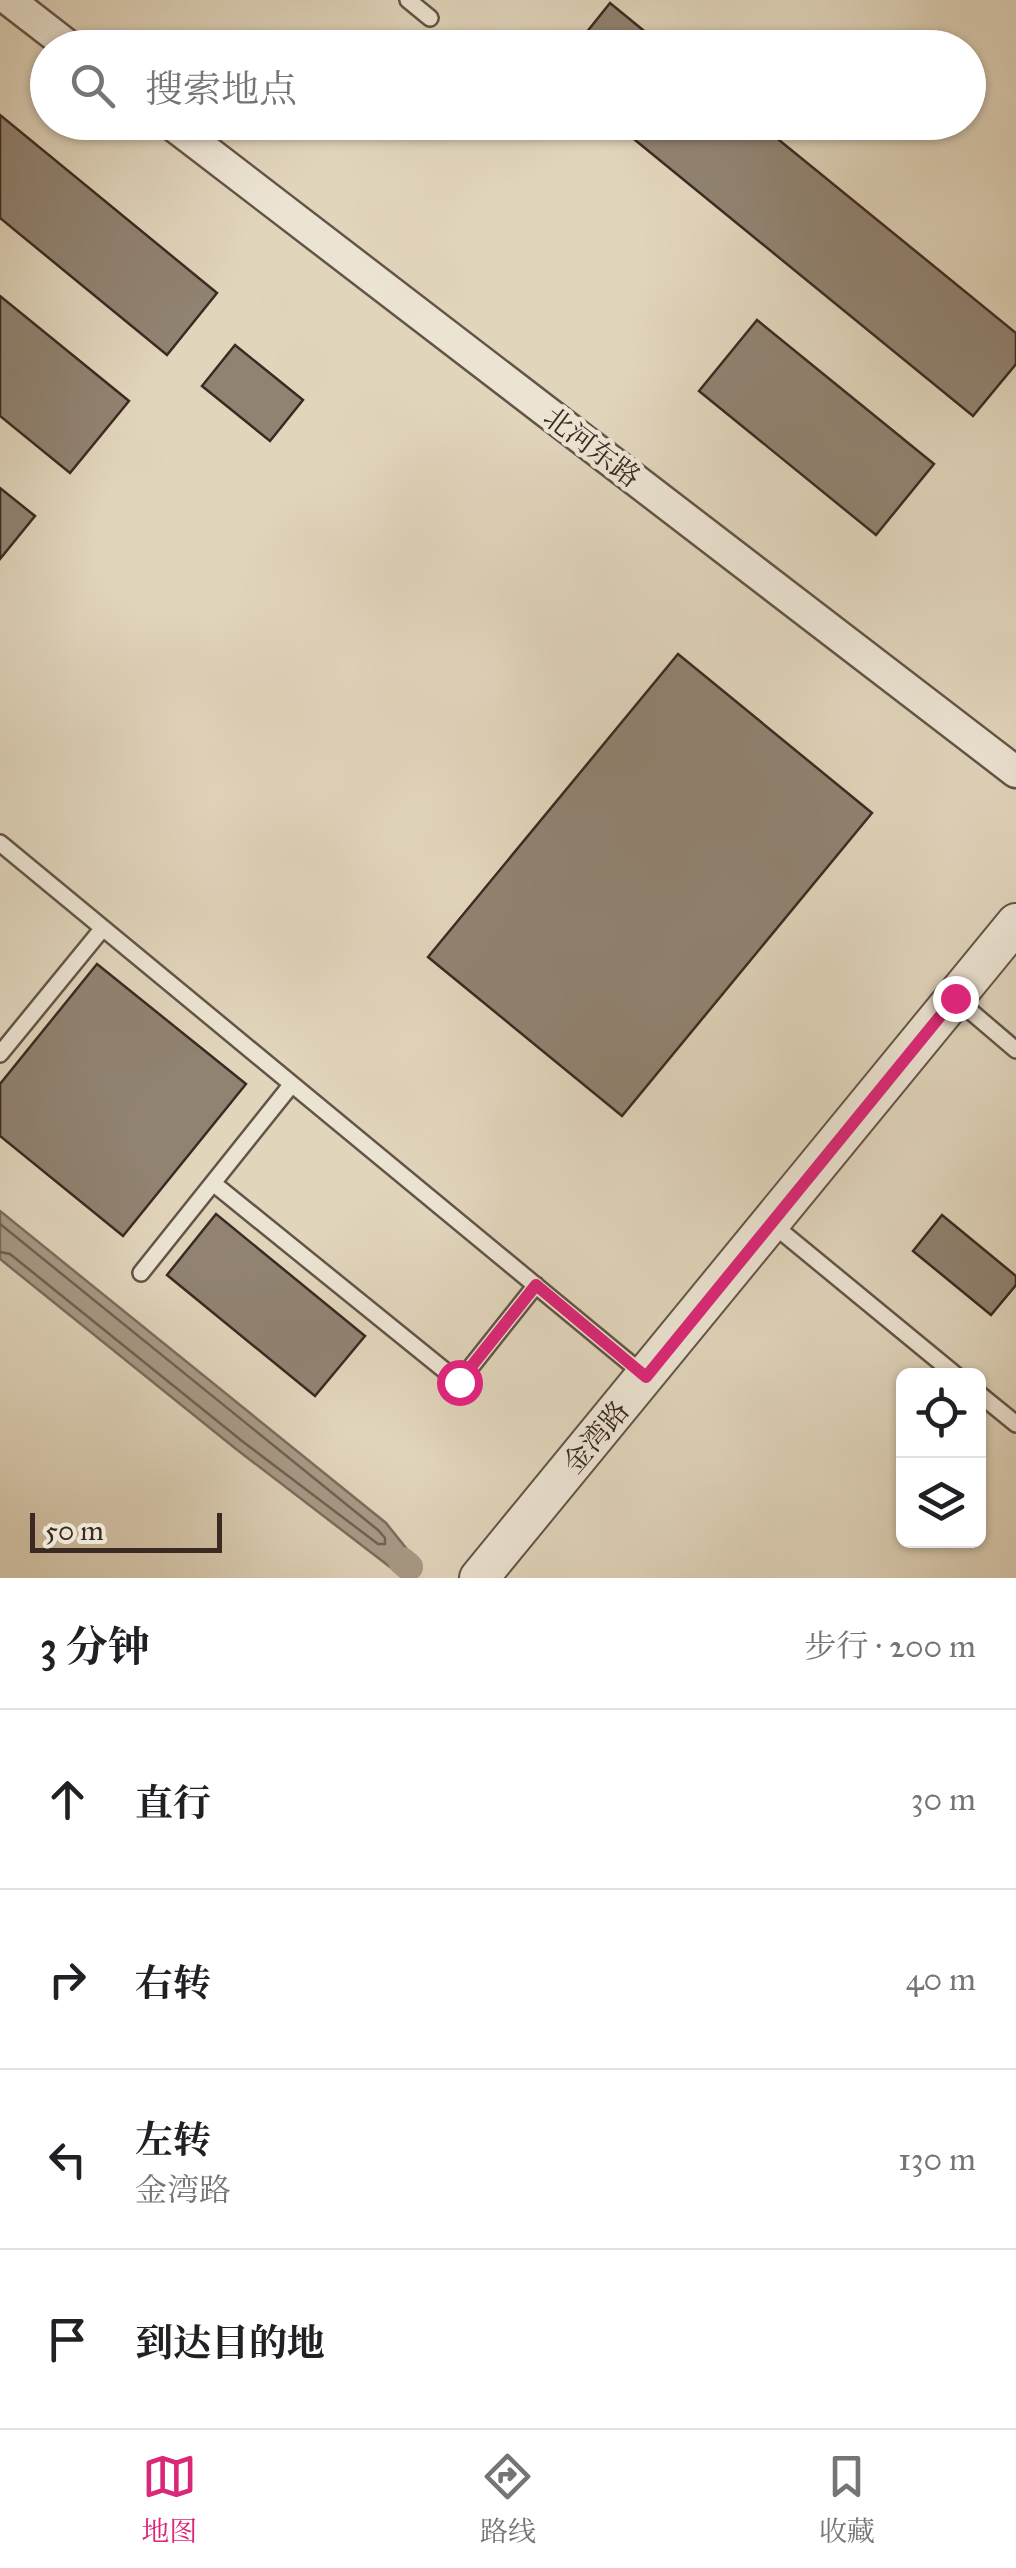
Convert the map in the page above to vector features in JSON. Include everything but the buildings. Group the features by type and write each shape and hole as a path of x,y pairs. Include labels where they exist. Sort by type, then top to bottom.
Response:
{"street":[{"path":"8,9 42,30"},
{"name":"北河东路","path":"192,140 1016,772"},
{"name":"金湾路","path":"479,1578 1016,924"}],"lane":[{"path":"408,0 430,18"},
{"path":"0,842 646,1377"},
{"path":"0,1054 103,928"},
{"path":"955,998 1016,1050"},
{"path":"141,1274 292,1084"},
{"path":"213,1184 459,1382 536,1285"},
{"path":"771,1223 947,1368"},
{"path":"986,1400 1016,1424"}],"water":[{"path":"0,1211 386,1523 410,1553 394,1570 0,1259"}],"waterway":[{"path":"402,1561 409,1567"}],"route":[{"path":"459,1382 536,1285 646,1377 955,998"}]}
